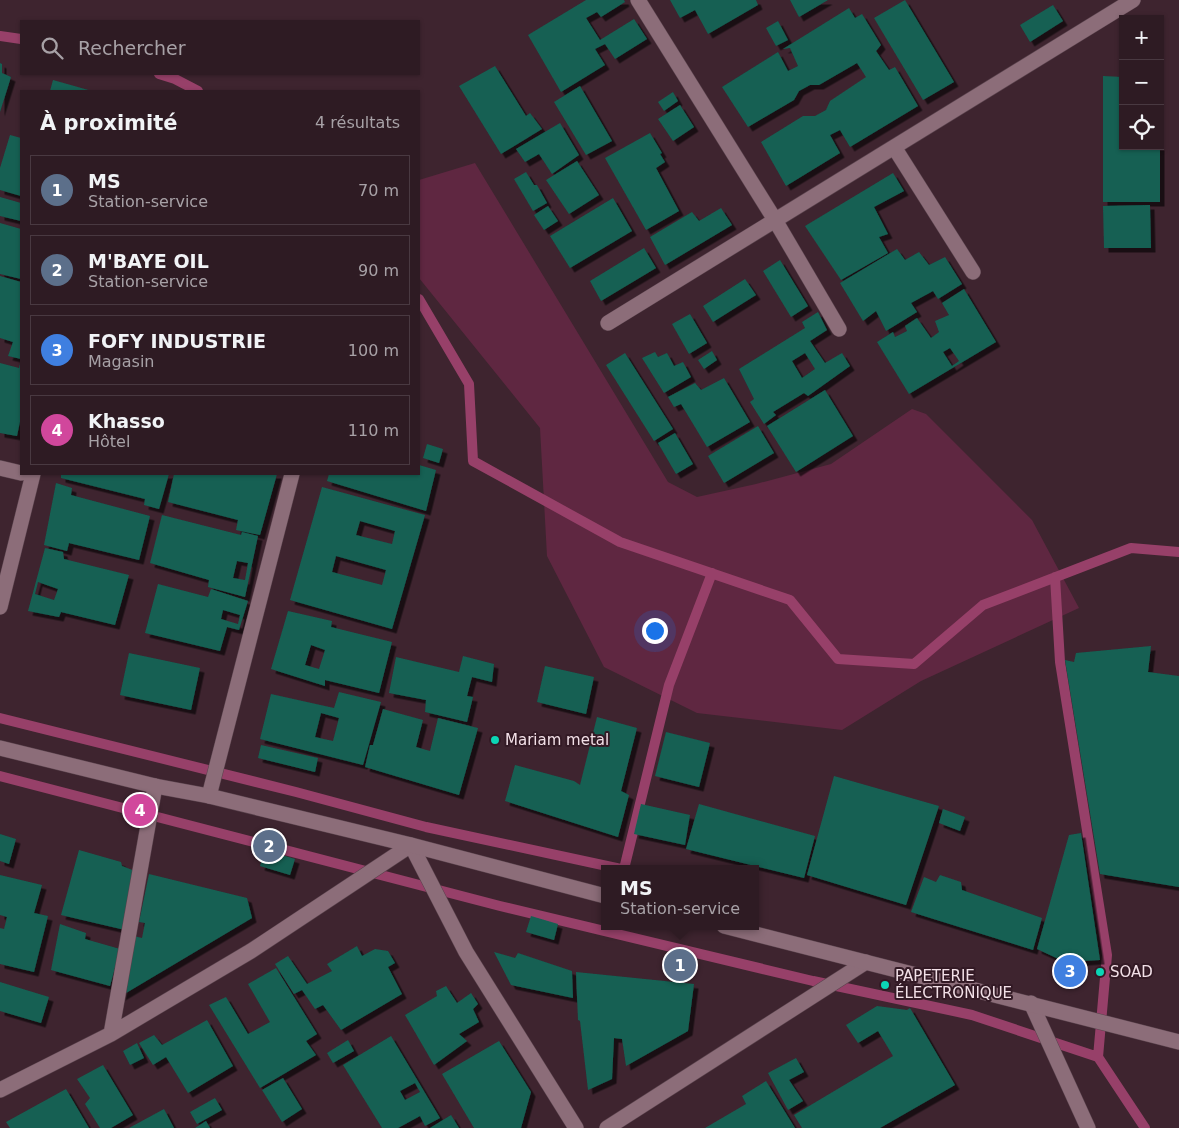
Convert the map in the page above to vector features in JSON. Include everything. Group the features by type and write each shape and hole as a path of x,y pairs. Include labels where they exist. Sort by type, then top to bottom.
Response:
{"street":[{"path":"638,0 775,220 839,329"},
{"path":"608,323 1133,0"},
{"path":"894,147 973,272"},
{"path":"0,468 20,472"},
{"path":"0,607 28,475"},
{"path":"209,796 292,475"},
{"path":"0,748 411,845 601,895"},
{"path":"111,1034 155,786"},
{"path":"0,1090 111,1034 251,951 411,845"},
{"path":"411,845 466,952 576,1128"},
{"path":"740,930 1179,1042"},
{"path":"606,1128 866,962"},
{"path":"1031,1003 1088,1128"}],"shaded area":[{"path":"475,163 668,482 697,497 831,464 912,409 926,414 1032,520 1079,608 921,681 842,730 697,713 604,667 547,556 540,428 420,279 420,180"}],"building":[{"path":"586,0 624,0 625,2 601,17 597,12 586,18 600,40 634,19 647,39 615,59 605,44 595,49 605,65 561,92 528,35"},
{"path":"670,0 756,0 758,5 708,34 695,10 680,18"},
{"path":"790,0 828,0 799,17"},
{"path":"905,0 954,82 923,100 874,18"},
{"path":"1053,5 1063,21 1030,42 1020,25"},
{"path":"849,8 855,18 862,14 881,45 876,51 889,70 895,67 918,106 850,147 840,130 830,135 840,153 786,186 761,142 803,116 815,116 826,110 830,101 866,77 857,63 819,85 810,85 799,91 794,100 748,127 722,87 778,52 788,71 798,66 790,48 783,49"},
{"path":"778,21 788,40 776,46 766,28"},
{"path":"0,63 2,64 2,73 11,77 0,112"},
{"path":"495,66 526,116 530,113 542,129 501,154 459,86"},
{"path":"1103,76 1119,77 1119,150 1160,150 1160,202 1103,202"},
{"path":"53,80 88,90 50,90"},
{"path":"580,86 612,141 586,155 554,102"},
{"path":"673,92 678,101 664,111 658,102"},
{"path":"680,105 694,127 673,141 658,119"},
{"path":"560,123 579,155 552,174 539,154 525,162 516,149"},
{"path":"650,133 665,162 656,168 679,211 646,230 605,158"},
{"path":"10,135 20,138 20,196 0,190 0,168"},
{"path":"577,161 599,195 569,214 546,180"},
{"path":"526,172 534,185 537,185 547,203 533,211 514,179"},
{"path":"893,173 904,191 874,207 888,234 879,237 888,253 841,280 805,226"},
{"path":"0,197 20,203 20,221 0,216"},
{"path":"613,198 632,231 570,268 550,236"},
{"path":"1150,205 1151,248 1104,248 1103,206"},
{"path":"548,206 558,221 544,230 534,215"},
{"path":"721,208 732,225 665,265 650,237 692,212 699,221"},
{"path":"0,223 20,229 20,279 0,274"},
{"path":"644,248 656,268 601,301 590,281"},
{"path":"897,249 905,260 919,252 929,265 945,257 962,284 938,299 933,291 911,303 917,312 886,331 876,311 863,321 840,283"},
{"path":"780,260 808,306 791,317 763,271"},
{"path":"0,276 20,282 20,359 8,356 13,342 0,338"},
{"path":"745,279 756,295 713,322 703,306"},
{"path":"964,289 996,342 909,394 877,342 893,332 895,337 907,331 905,326 917,318 931,338 939,332 935,321 949,315 942,303","holes":["950,348 959,361 952,366 943,352"]},
{"path":"818,312 827,330 810,341 825,363 842,353 850,366 808,396 804,393 773,412 776,415 764,424 750,402 754,399 739,369 805,328 802,322","holes":["805,353 815,369 802,378 792,361"]},
{"path":"690,314 707,343 689,354 672,324"},
{"path":"712,351 717,360 704,369 698,360"},
{"path":"655,352 658,357 667,353 674,366 683,362 691,377 664,393 642,358"},
{"path":"625,353 673,429 654,441 606,365"},
{"path":"0,363 19,368 20,364 20,422 17,436 0,433"},
{"path":"724,378 750,422 707,447 681,404 674,407 668,397 695,383 701,390"},
{"path":"825,390 853,436 796,472 767,426"},
{"path":"758,426 774,453 724,483 708,456"},
{"path":"675,433 693,464 676,474 658,443"},
{"path":"427,444 443,449 439,463 423,458"},
{"path":"420,465 436,470 426,511 327,481 329,475 420,475"},
{"path":"61,475 169,475 159,509 144,505 145,499 61,478"},
{"path":"174,475 277,475 260,535 236,530 238,520 168,502"},
{"path":"56,483 72,488 71,495 150,516 139,560 69,543 67,551 44,545"},
{"path":"322,487 425,515 392,629 290,600","holes":["360,521 395,531 392,544 356,535","336,556 386,570 382,585 332,572"]},
{"path":"162,515 241,535 242,532 258,536 245,597 208,587 209,580 150,563","holes":["237,561 248,563 245,580 233,578"]},
{"path":"45,548 63,552 64,559 129,575 115,625 61,612 59,617 28,611","holes":["38,582 58,589 54,600 35,594"]},
{"path":"158,584 208,597 211,589 248,601 239,630 227,627 220,651 145,633","holes":["223,610 240,615 238,624 221,619"]},
{"path":"288,611 332,621 331,627 392,642 379,693 325,680 325,686 271,669","holes":["311,645 325,650 319,669 305,665"]},
{"path":"1151,646 1148,672 1179,676 1179,887 1100,874 1065,660 1074,662 1076,653"},
{"path":"129,653 200,668 191,710 120,695"},
{"path":"463,656 494,664 492,682 472,677 467,696 473,697 467,722 425,712 426,700 389,693 396,657 459,672"},
{"path":"545,666 594,677 586,714 537,702"},
{"path":"339,692 381,702 363,765 260,739 271,694 334,708","holes":["321,713 339,718 333,741 315,737"]},
{"path":"383,709 423,720 416,747 430,751 438,718 478,728 459,795 365,767 370,745 373,745"},
{"path":"597,717 637,728 621,791 629,795 618,837 505,801 515,765 574,781 580,785"},
{"path":"666,732 710,743 699,787 655,776"},
{"path":"261,745 318,758 315,772 258,758"},
{"path":"834,776 939,806 906,905 807,875"},
{"path":"641,804 690,815 685,845 634,834"},
{"path":"699,804 815,836 804,878 759,867 759,865 751,865 686,849"},
{"path":"943,809 965,817 960,831 939,823"},
{"path":"1081,833 1100,960 1065,962 1037,949 1069,835"},
{"path":"0,834 16,839 9,864 0,861"},
{"path":"79,850 121,862 122,866 135,871 125,930 61,915"},
{"path":"265,850 295,859 290,875 260,866"},
{"path":"149,874 247,898 252,918 121,996 134,936 142,938 145,923 139,922"},
{"path":"0,875 42,885 34,913 48,916 34,972 0,964 0,928 4,929 7,917 0,915"},
{"path":"940,875 961,882 962,890 1042,918 1033,950 911,912 924,877 936,882"},
{"path":"531,916 558,924 554,940 526,932"},
{"path":"60,924 86,933 85,939 120,949 110,986 51,970"},
{"path":"357,946 362,956 375,949 388,951 395,963 388,967 402,994 341,1030 323,1005 315,1009 302,990 294,994 275,964 288,956 307,984 332,971 327,964"},
{"path":"494,952 515,958 518,953 572,971 573,998 511,985"},
{"path":"276,968 317,1034 306,1041 316,1055 260,1088 209,1005 226,997 248,1034 270,1022 248,984"},
{"path":"576,972 694,984 688,1031 626,1066 622,1039 614,1038 612,1079 588,1090 580,1021 578,1020"},
{"path":"0,982 49,997 41,1023 0,1011"},
{"path":"446,986 457,1003 471,993 478,1004 473,1009 479,1022 459,1034 467,1041 434,1065 405,1015 437,996 436,991"},
{"path":"877,1006 907,1010 910,1008 955,1085 880,1128 802,1128 794,1115 893,1056 878,1031 858,1043 846,1025"},
{"path":"207,1020 233,1066 188,1093 166,1057 153,1065 139,1043 154,1035 162,1045"},
{"path":"391,1036 440,1118 425,1126 420,1116 398,1128 382,1128 343,1065","holes":["415,1083 420,1092 405,1100 400,1091"]},
{"path":"348,1040 354,1051 333,1063 327,1053"},
{"path":"499,1041 531,1092 521,1128 474,1128 442,1074"},
{"path":"137,1043 144,1058 130,1065 123,1051"},
{"path":"796,1058 804,1072 789,1080 803,1101 788,1110 768,1073"},
{"path":"103,1065 133,1115 111,1128 100,1128 85,1104 90,1098 77,1079"},
{"path":"283,1078 302,1109 282,1122 262,1090"},
{"path":"766,1081 795,1128 705,1128 746,1104 742,1096"},
{"path":"66,1089 89,1128 10,1128 6,1122"},
{"path":"215,1098 222,1110 197,1124 190,1112"},
{"path":"164,1109 174,1128 129,1128"},
{"path":"451,1115 459,1128 430,1128"},
{"path":"206,1121 210,1128 195,1128"}],"waterway":[{"path":"0,36 20,39"},
{"path":"162,75 175,79 196,90"},
{"path":"420,301 469,384 473,461 620,542 790,600 838,659 914,664 983,605 1131,548 1179,552"},
{"path":"625,865 669,685 712,573"},
{"path":"1055,577 1060,662 1107,955 1098,1057"},
{"path":"0,718 296,792 426,827 602,865"},
{"path":"0,776 500,906 813,981 972,1015 1098,1057 1145,1128"}],"place":[{"name":"Mariam metal","path":"495,740"},
{"name":"Khasso","path":"140,810"},
{"name":"M'BAYE OIL","path":"269,846"},
{"name":"MS","path":"680,965"},
{"name":"FOFY INDUSTRIE","path":"1070,971"},
{"name":"SOAD","path":"1100,972"},
{"name":"PAPETERIE ÉLECTRONIQUE","path":"885,985"}]}
